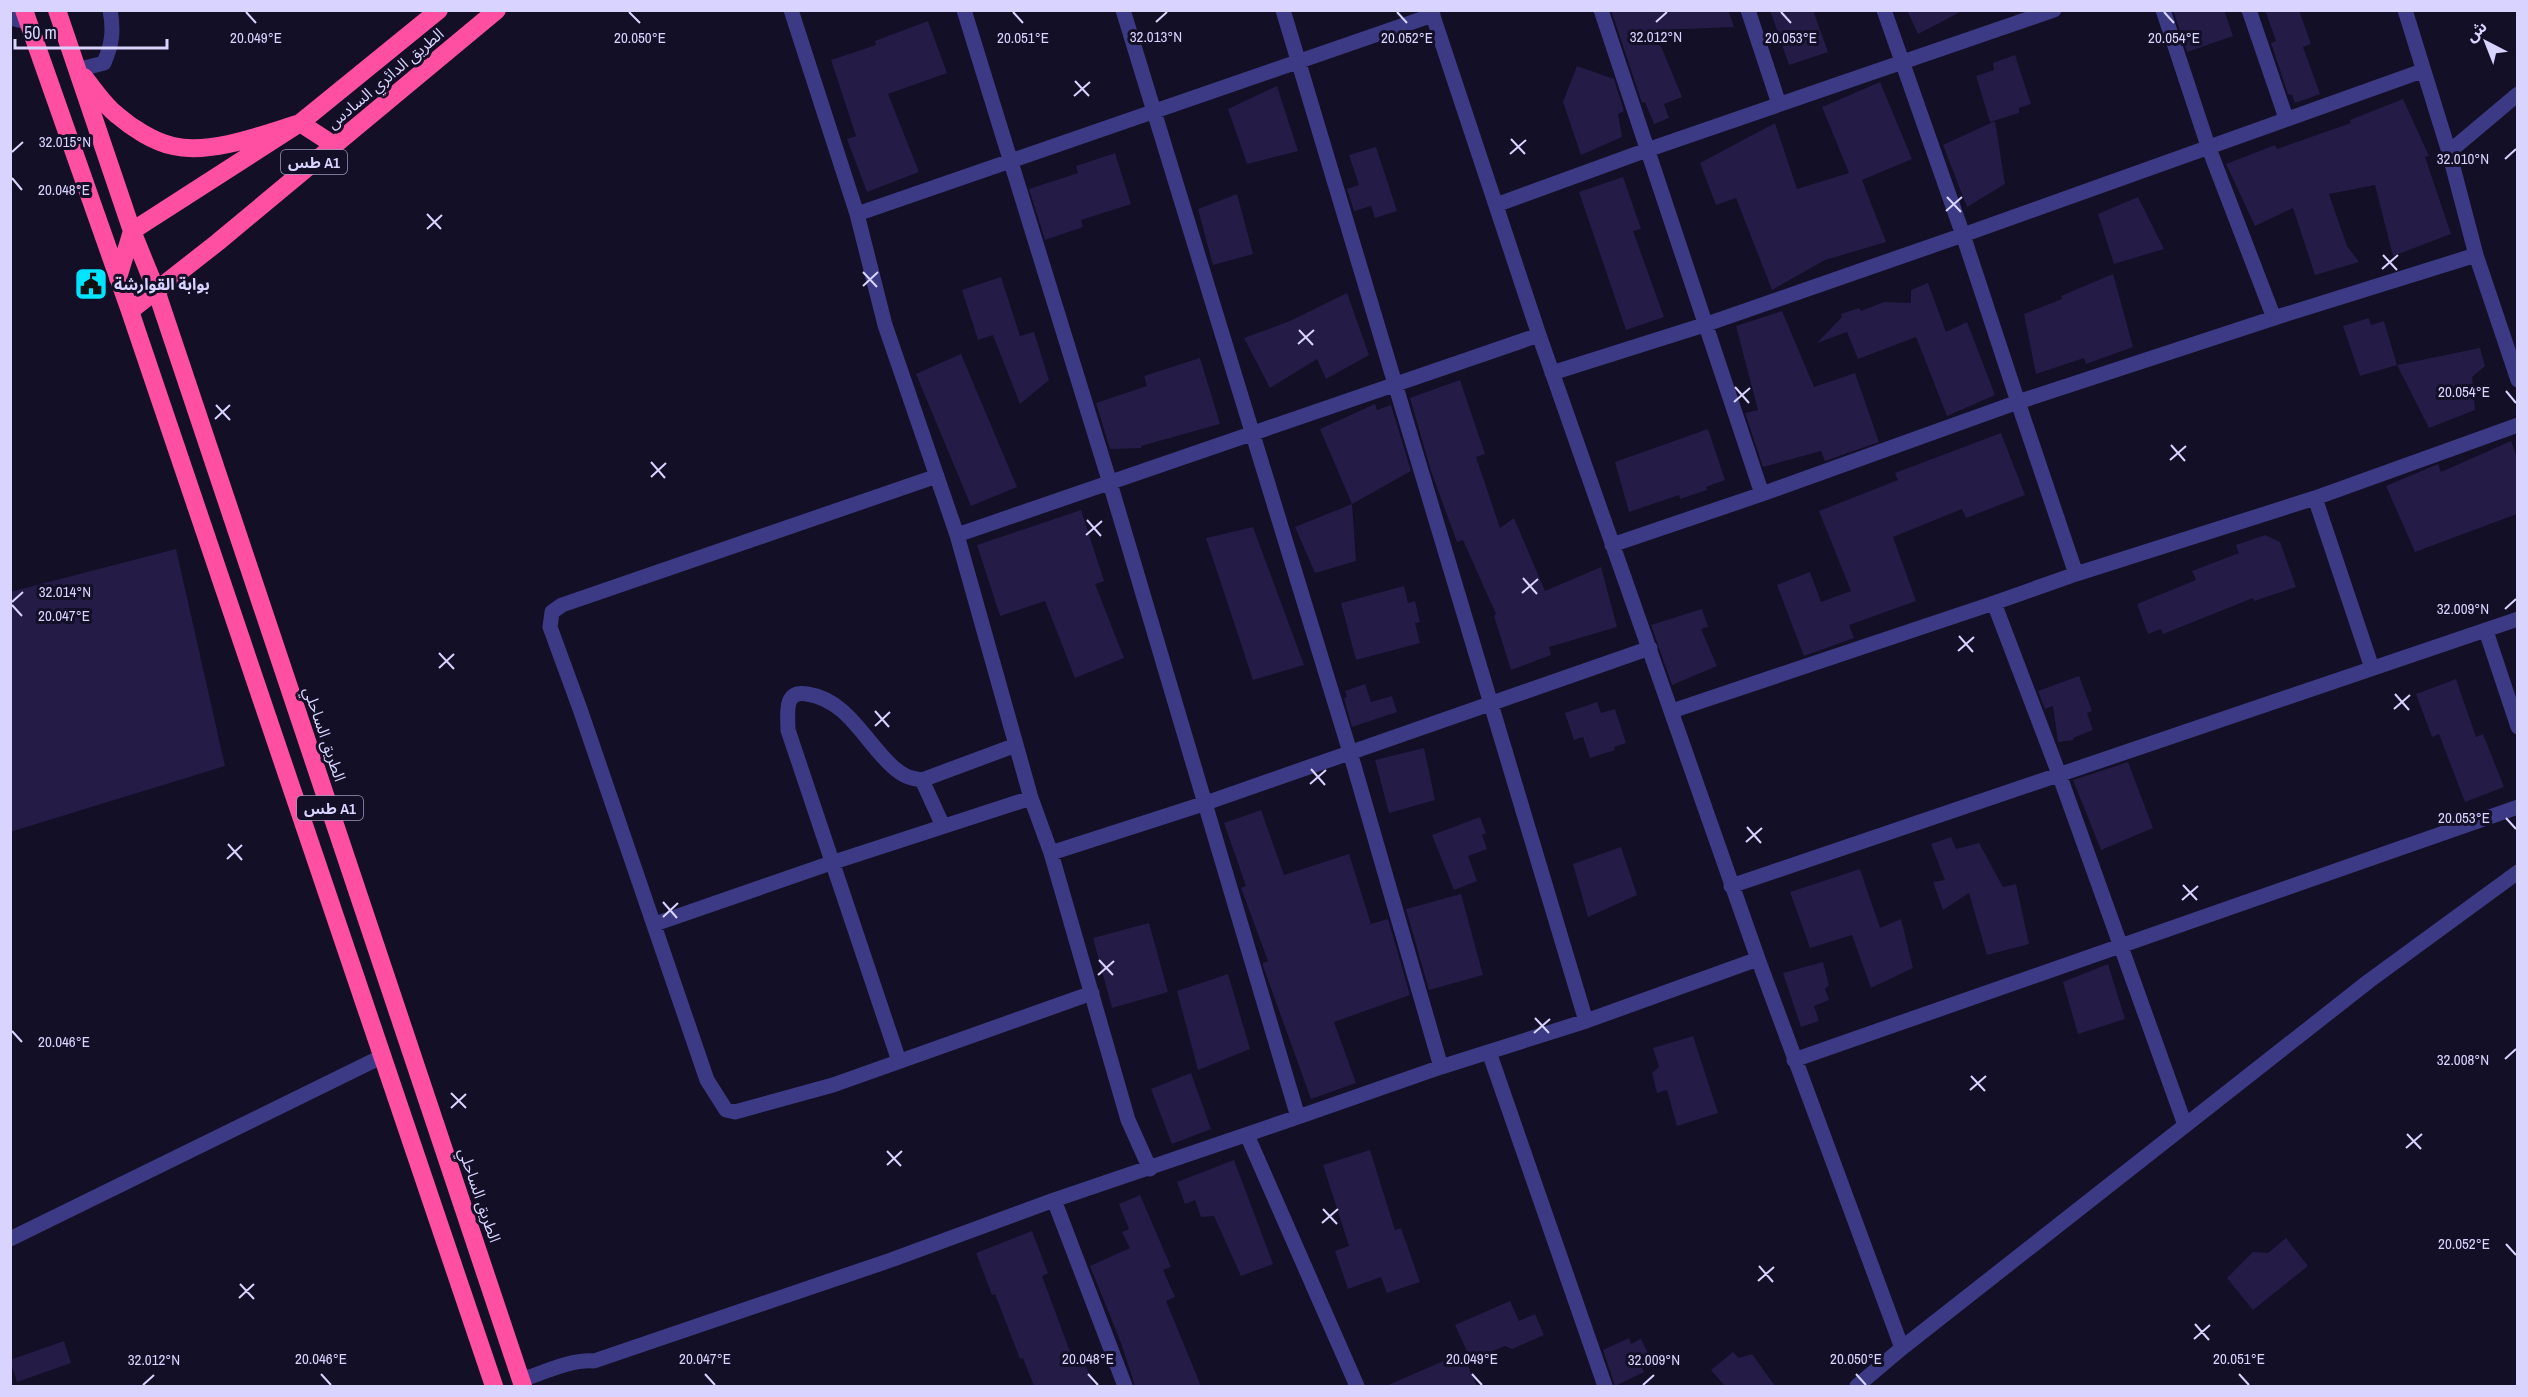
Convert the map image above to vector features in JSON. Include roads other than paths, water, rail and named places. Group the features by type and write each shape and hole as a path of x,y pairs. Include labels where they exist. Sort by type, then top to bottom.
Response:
{"highway":[{"name":"الطريق الساحلي","path":"57,10 132,231 156,290 522,1383"},
{"name":"الطريق الدائري السادس","path":"132,231 300,123 439,10"},
{"name":"الطريق الدائري السادس","path":"130,311 497,10"},
{"path":"20,17 118,278"},
{"path":"78,70 115,114 153,138 174,146 198,148 222,144 300,123 334,145"},
{"path":"118,278 132,231"},
{"name":"طس A1","path":"118,278 494,1386"}],"street":[{"path":"78,70 104,63 111,46 113,28 110,10"},
{"path":"791,10 857,214 885,325 957,535 1031,798 1051,853 1128,1120 1150,1169"},
{"path":"964,10 1110,483 1203,804 1298,1117"},
{"path":"1123,10 1350,752 1441,1067"},
{"path":"1282,10 1586,1021"},
{"path":"1601,10 1762,494"},
{"path":"1748,10 1779,104"},
{"path":"1884,10 1963,236 2076,574"},
{"path":"1496,205 1647,150 2054,10"},
{"path":"2163,10 2208,147 2274,318"},
{"path":"2249,10 2286,118"},
{"path":"2404,10 2449,152 2476,255 2517,380"},
{"path":"857,214 1432,13 1552,373 1672,711 1731,886 1902,1348"},
{"path":"1552,373 1707,324 1963,236 2422,71"},
{"path":"2449,152 2517,94"},
{"path":"1612,545 2018,402 2476,255"},
{"path":"957,535 1539,335"},
{"path":"1672,711 2076,574 2315,498 2517,425"},
{"path":"937,476 562,605 552,612 550,627 556,650 580,709 707,1080 726,1110 735,1112 833,1085 1092,993"},
{"path":"2315,498 2372,668"},
{"path":"1994,603 2059,774 2185,1125"},
{"path":"1731,886 2517,619"},
{"path":"2486,631 2517,727"},
{"path":"1051,853 1203,804 1650,648"},
{"path":"899,1061 788,730 788,704 792,696 799,693 815,695 845,712 891,766 906,778 922,780 1016,745"},
{"path":"922,780 943,826"},
{"path":"655,924 831,863 1031,798"},
{"path":"1794,1060 2517,807"},
{"path":"1857,1386 1902,1348 2368,981 2517,872"},
{"path":"522,1383 554,1369 594,1361 891,1260 1054,1200 1150,1169 1441,1067 1586,1021 1758,959"},
{"path":"1489,1052 1605,1386"},
{"path":"10,1239 381,1057"},
{"path":"1246,1135 1357,1386"},
{"path":"1054,1200 1125,1386"}],"place":[{"name":"بوابة القوارشة","path":"91,284"}]}
